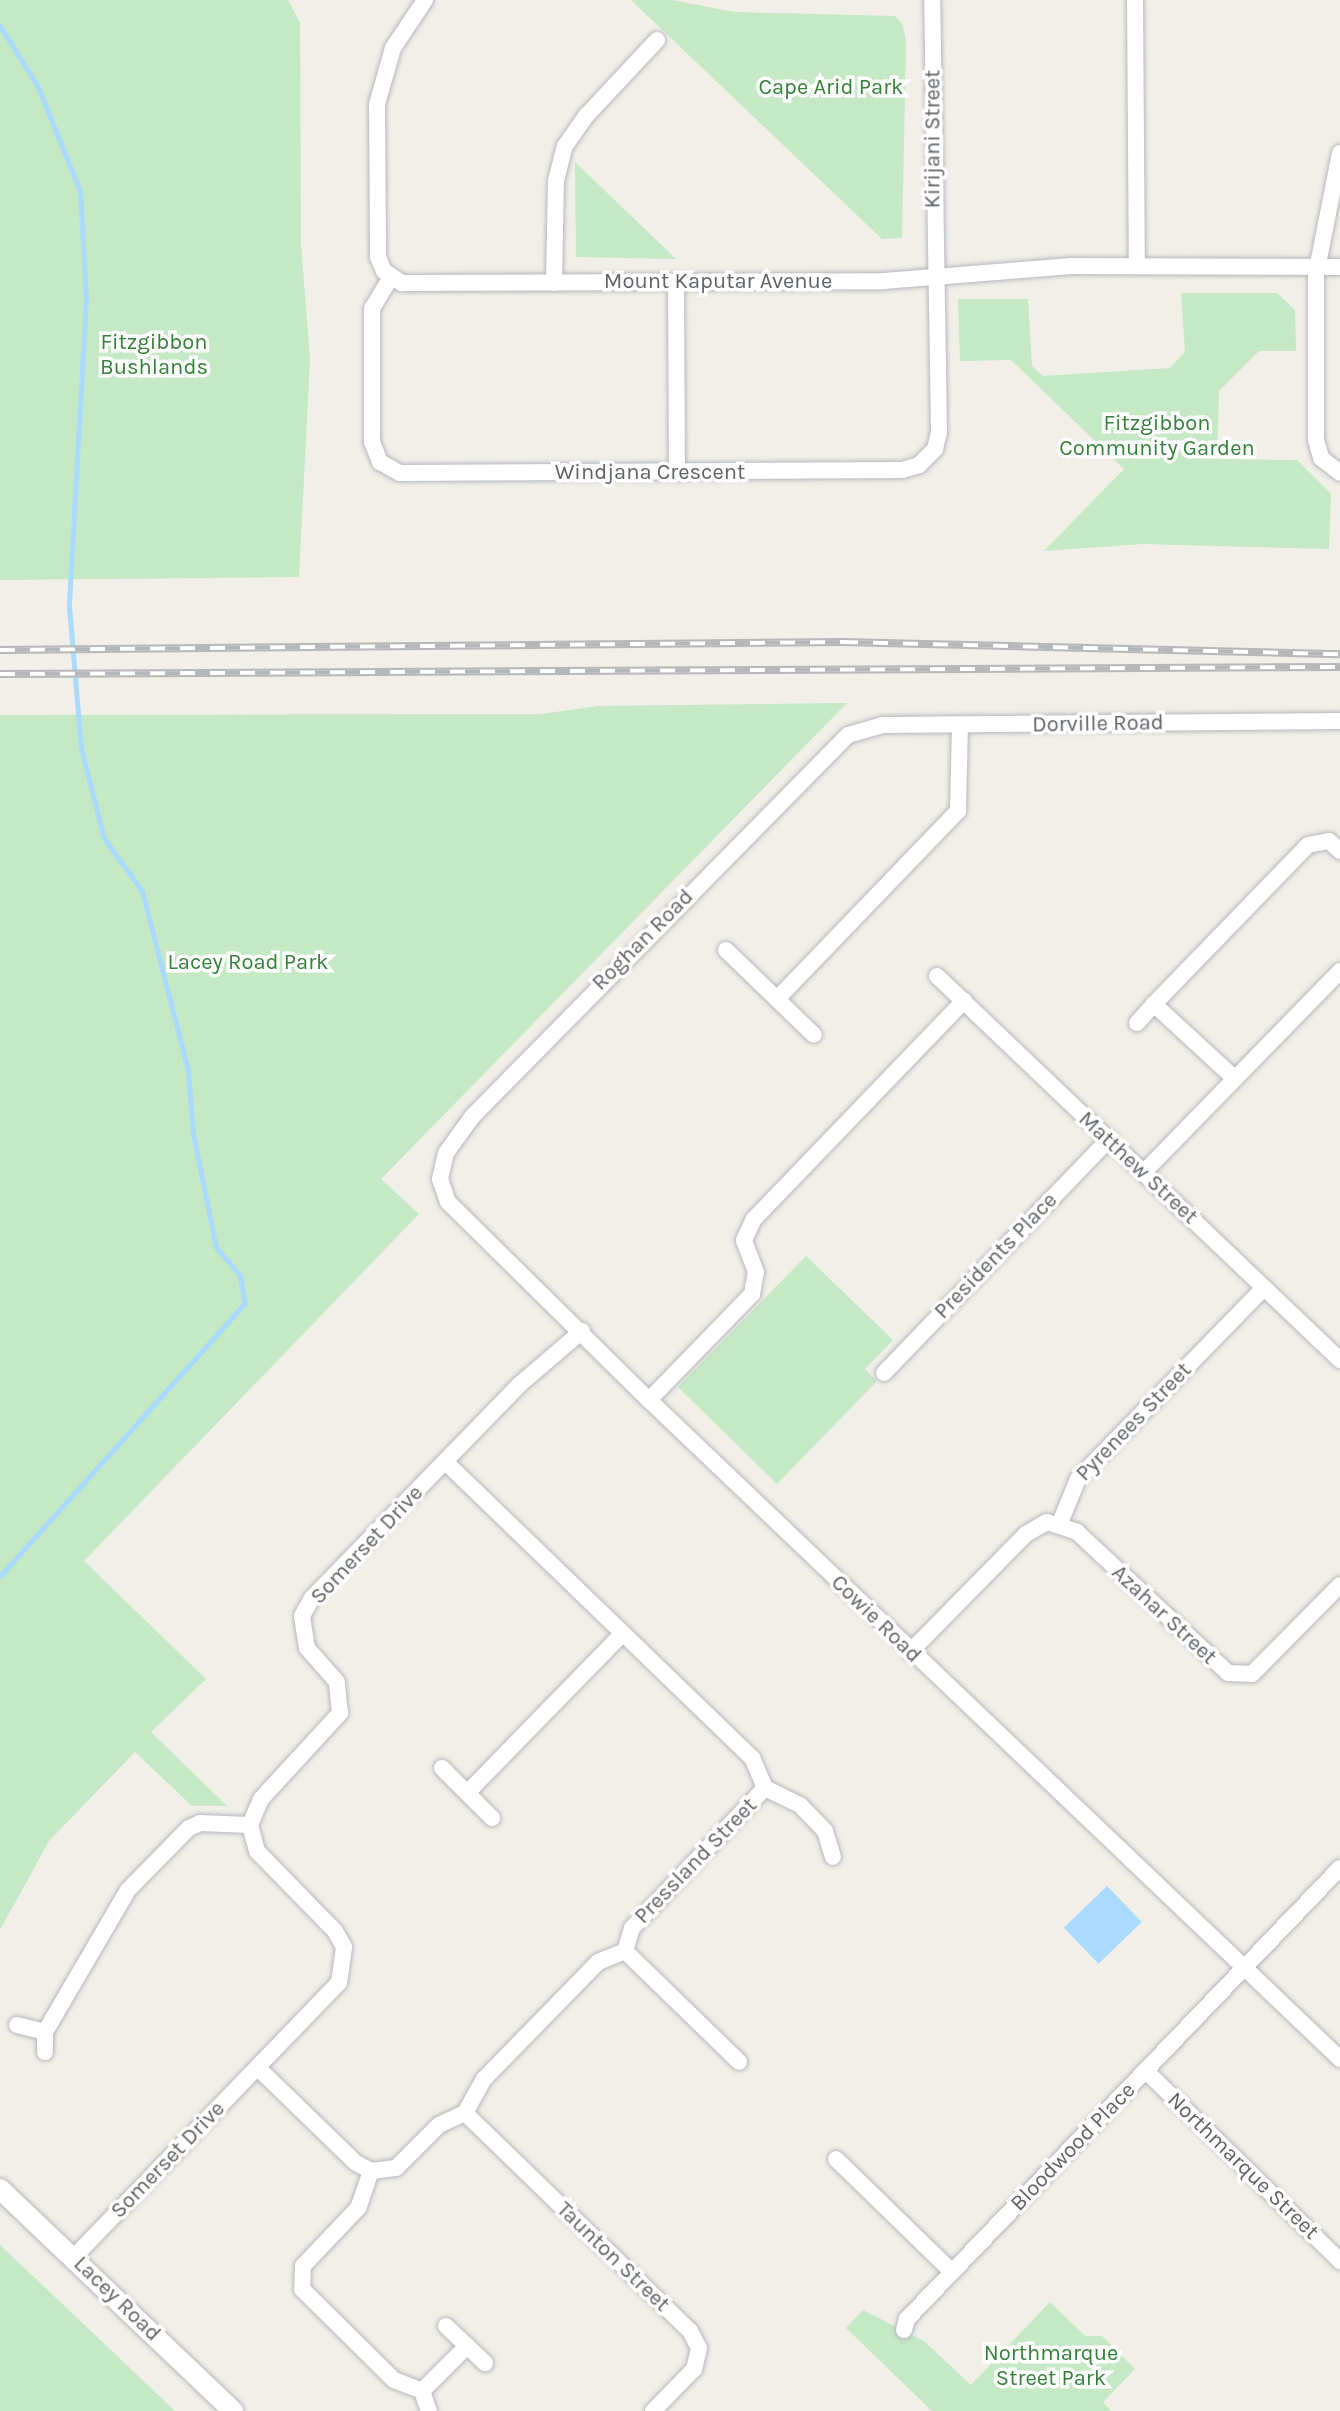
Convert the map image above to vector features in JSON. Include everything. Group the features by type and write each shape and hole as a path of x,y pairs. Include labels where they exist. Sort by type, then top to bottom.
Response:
{"street":[{"path":"391,277 380,264 377,247 377,104 393,48 425,0"},
{"name":"Kirijani Street","path":"932,0 934,278"},
{"path":"1135,0 1137,264"},
{"path":"554,283 556,181 565,146 586,116 657,40"},
{"path":"1340,153 1316,266 1316,440 1321,458 1340,473"},
{"name":"Mount Kaputar Avenue","path":"391,277 409,284 676,282 934,278 1137,264 1340,267"},
{"name":"Windjana Crescent","path":"391,277 372,309 372,442 384,466 414,474 902,470 926,461 939,432 934,278"},
{"path":"676,282 677,473"},
{"name":"Dorville Road","path":"857,730 1340,721"},
{"path":"777,999 958,811 960,726"},
{"name":"Roghan Road","path":"442,1163 460,1131 519,1068 833,747 857,730"},
{"path":"1137,1023 1308,845 1329,841 1340,851"},
{"path":"726,950 814,1035"},
{"path":"1144,1172 1233,1077 1340,971"},
{"name":"Matthew Street","path":"937,976 1340,1360"},
{"path":"649,1400 752,1294 756,1272 744,1240 754,1219 964,1001"},
{"path":"1154,1004 1233,1077"},
{"name":"Presidents Place","path":"884,1373 1109,1139"},
{"name":"Cowie Road","path":"442,1163 441,1186 448,1202 910,1652 1340,2059"},
{"name":"Pyrenees Street","path":"1060,1523 1078,1479 1264,1288"},
{"name":"Somerset Drive","path":"74,2257 339,1983 345,1964 335,1931 257,1851 250,1825 261,1799 330,1730 340,1713 337,1682 307,1648 302,1616 312,1598 527,1377 582,1331"},
{"name":"Pressland Street","path":"371,2171 396,2168 439,2125 465,2113 484,2079 588,1972 625,1951 632,1928 765,1788 752,1758 445,1462"},
{"path":"910,1652 1032,1529 1060,1523"},
{"name":"Azahar Street","path":"1060,1523 1077,1532 1228,1673 1252,1674 1340,1585"},
{"path":"467,1793 623,1633"},
{"path":"442,1768 492,1818"},
{"path":"765,1788 800,1805 825,1831 833,1857"},
{"path":"45,2052 45,2032 128,1890 189,1828 200,1823 250,1825"},
{"name":"Bloodwood Place","path":"904,2330 907,2319 1340,1868"},
{"path":"625,1951 739,2062"},
{"path":"17,2025 45,2032"},
{"path":"258,2068 371,2171 358,2208 303,2266 302,2289 394,2380 422,2391 429,2411"},
{"name":"Northmarque Street","path":"1146,2071 1340,2261"},
{"name":"Taunton Street","path":"465,2113 690,2331 699,2348 694,2369 653,2411"},
{"path":"836,2159 952,2272"},
{"name":"Lacey Road","path":"0,2189 233,2411"},
{"path":"446,2326 485,2363"},
{"path":"422,2391 467,2346"}],"green space":[{"name":"Fitzgibbon Bushlands","path":"0,0 288,0 300,23 301,244 310,359 299,577 0,580"},
{"name":"Cape Arid Park","path":"631,0 672,0 735,12 895,16 903,25 906,42 902,238 882,239"},
{"path":"575,162 676,259 576,257"},
{"name":"Fitzgibbon Community Garden","path":"1181,293 1277,293 1295,310 1296,351 1259,351 1219,391 1217,459 1297,460 1331,494 1329,549 1142,544 1044,551 1124,469 1011,360 960,361 958,299 1028,299 1032,366 1043,376 1170,368 1185,352"},
{"name":"Lacey Road Park","path":"847,703 381,1179 419,1214 84,1561 206,1679 151,1732 227,1806 192,1806 135,1752 49,1841 0,1930 0,715 541,714 598,706"},
{"path":"806,1256 893,1340 865,1369 877,1381 777,1484 678,1387"},
{"path":"0,2245 73,2314 175,2411 0,2411"},
{"name":"Northmarque Street Park","path":"1050,2302 1085,2336 1102,2336 1135,2369 1103,2402 1111,2411 932,2411 846,2328 863,2310 924,2341 971,2385"}],"water":[{"path":"1107,1886 1142,1922 1099,1964 1064,1928"}],"waterway":[{"path":"0,26 37,85 80,191 86,299 69,606 81,748 104,838 142,891 188,1070 193,1134 216,1247 240,1276 245,1303 0,1576"}],"railway":[{"path":"0,650 843,642 1340,654"},
{"path":"0,674 1340,667"}]}
